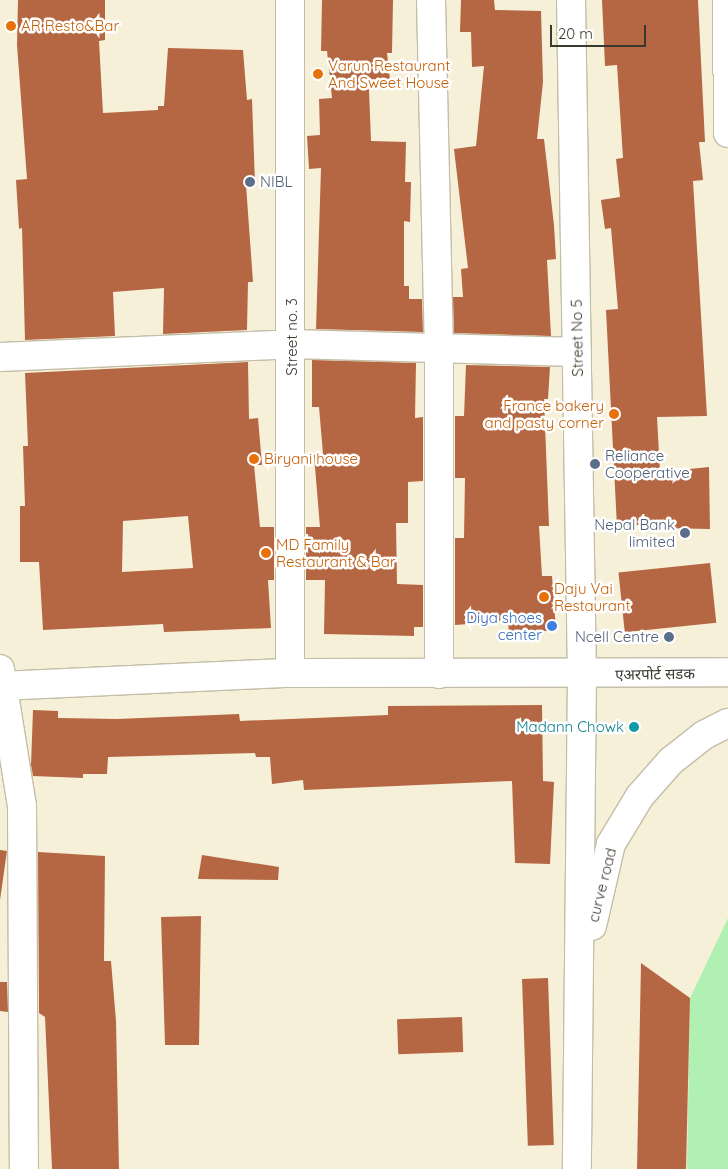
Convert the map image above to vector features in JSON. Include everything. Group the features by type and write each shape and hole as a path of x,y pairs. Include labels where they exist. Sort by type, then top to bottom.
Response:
{"street":[{"name":"Street no. 3","path":"290,0 292,344 290,673"},
{"path":"431,0 439,348 439,674"},
{"name":"Street No 5","path":"571,0 582,675 580,975"},
{"path":"727,0 728,133"},
{"path":"0,357 292,344 577,352"},
{"name":"एअरपोर्ट सडक","path":"0,680 290,673 582,675 728,672"},
{"path":"0,680 11,807 12,1056 24,1169"},
{"name":"curve road","path":"580,975 611,844 640,796 671,761 704,734 728,723"},
{"path":"577,1169 580,975"}],"green space":[{"path":"728,918 728,1169 687,1169 690,998"}],"building":[{"path":"18,0 105,0 105,40 99,41 103,113 158,110 158,106 164,106 168,48 243,50 247,100 252,99 255,184 246,185 253,282 248,282 247,330 163,334 164,288 113,292 115,336 25,340 22,228 19,229 16,180 27,179 17,45"},
{"path":"322,0 393,0 392,53 387,53 391,88 369,90 371,141 406,142 405,182 411,182 410,222 404,221 404,286 409,286 409,299 422,299 423,332 316,329 321,168 309,169 307,136 320,135 319,99 332,98 327,51 321,51"},
{"path":"461,0 494,0 495,10 541,11 543,82 537,139 544,139 554,225 556,259 547,260 551,336 454,333 453,297 463,297 461,269 468,268 454,149 476,146 484,66 472,67 471,32 460,32"},
{"path":"602,0 698,0 705,142 699,142 703,180 693,181 707,416 657,417 660,472 709,467 710,529 617,527 606,310 618,309 611,228 605,229 601,200 620,197 616,159 623,158 617,65 605,66"},
{"path":"312,360 416,363 415,418 423,417 423,481 408,482 408,523 396,523 397,584 423,585 423,627 414,627 414,636 324,634 325,580 306,580 306,527 320,527 314,455 323,454 319,407 312,407"},
{"path":"248,362 249,419 258,418 262,465 254,465 260,527 274,527 274,580 268,580 271,628 164,632 163,624 43,630 39,562 20,562 20,506 25,506 23,446 28,446 25,373","holes":["188,516 193,568 122,572 123,521"]},
{"path":"466,365 550,367 548,399 544,399 549,526 539,526 542,576 552,576 556,630 509,634 508,621 455,625 455,538 464,538 465,478 455,478 455,416 464,416"},
{"path":"710,563 716,623 625,632 619,573"},
{"path":"542,705 543,781 554,782 550,864 515,863 512,781 304,790 303,780 272,784 270,757 256,757 255,753 108,757 107,774 83,774 83,778 33,776 31,765 33,710 58,711 58,718 117,719 239,714 240,721 388,715 388,706"},
{"path":"0,850 7,851 0,900"},
{"path":"38,852 105,856 104,961 111,961 116,1021 119,1169 52,1169 45,1017 39,1013"},
{"path":"202,855 279,867 278,880 198,879"},
{"path":"201,916 199,1045 165,1045 161,917"},
{"path":"641,963 690,998 686,1169 637,1169"},
{"path":"548,978 554,1145 528,1146 522,979"},
{"path":"0,982 7,982 8,1012 0,1011"},
{"path":"462,1017 463,1052 398,1054 397,1019"}],"place":[{"name":"AR Resto&Bar","path":"11,26"},
{"name":"Varun Restaurant And Sweet House","path":"318,74"},
{"name":"NIBL","path":"250,182"},
{"name":"France bakery and pasty corner","path":"614,414"},
{"name":"Biryani house","path":"254,459"},
{"name":"Reliance Cooperative","path":"595,464"},
{"name":"Nepal Bank limited","path":"685,533"},
{"name":"MD Family Restaurant & Bar","path":"266,553"},
{"name":"Daju Vai Restaurant","path":"544,597"},
{"name":"Diya shoes center","path":"552,626"},
{"name":"Ncell Centre","path":"669,637"},
{"name":"Madann Chowk","path":"634,727"}]}
